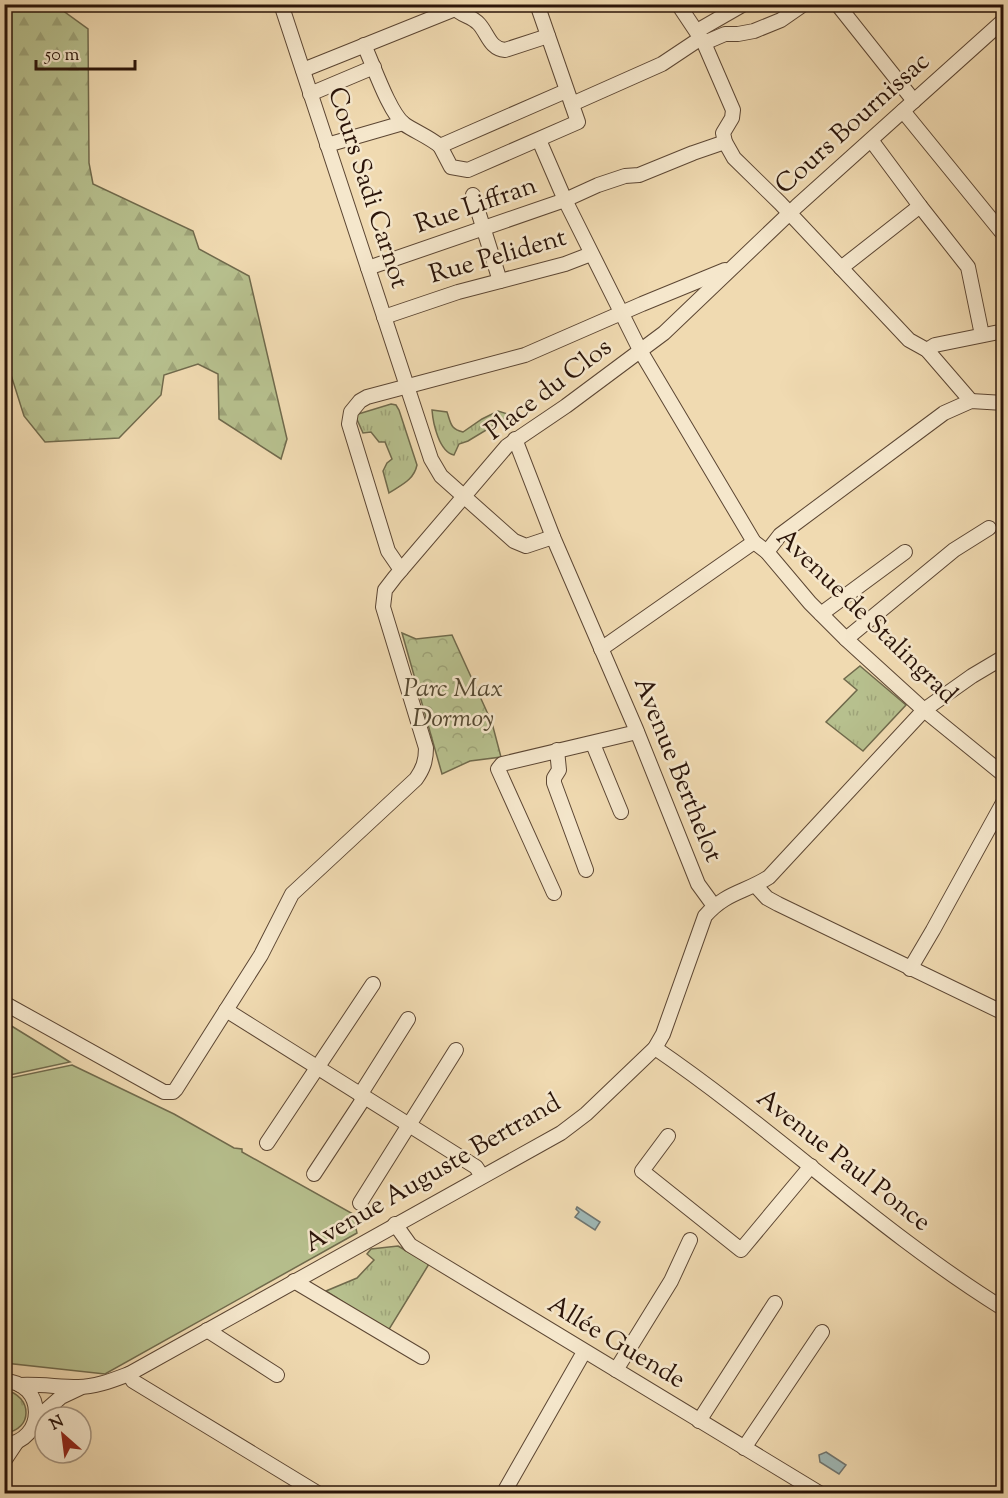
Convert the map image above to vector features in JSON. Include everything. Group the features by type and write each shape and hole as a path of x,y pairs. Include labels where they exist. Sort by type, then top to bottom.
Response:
{"street":[{"name":"Cours Sadi Carnot","path":"281,4 406,386"},
{"path":"364,45 393,110 403,123 430,137 440,146 451,167 469,174 578,122 537,4"},
{"path":"678,4 701,37 733,110 732,118 723,133 734,158 790,213 909,340 927,350 971,401"},
{"path":"440,146 662,64 744,4"},
{"path":"701,37 754,31 781,20 804,4"},
{"path":"837,5 908,106 1004,235"},
{"path":"303,70 453,7 459,14 480,24 493,46 498,49 505,50 548,36"},
{"path":"722,18 720,24 725,34"},
{"name":"Cours Bournissac","path":"641,352 790,213 1004,20"},
{"path":"310,94 374,67"},
{"path":"327,145 403,123"},
{"path":"539,140 565,200 621,313"},
{"path":"871,140 968,267 982,335"},
{"name":"Rue Liffran","path":"368,268 565,200 598,185 625,176 639,175 725,142"},
{"path":"474,195 500,281"},
{"path":"841,267 920,206"},
{"name":"Rue Pelident","path":"384,317 458,292 565,264 591,254"},
{"name":"Cours Bournissac","path":"621,313 735,266"},
{"name":"Place du Clos","path":"4,1002 164,1092 173,1092 261,955 292,894 422,771 426,761 426,748 383,607 385,590 515,439 566,406 641,352 621,313 508,361 406,386 360,401 349,417 388,551 401,570"},
{"path":"927,350 935,345 1004,331"},
{"name":"Avenue de Stalingrad","path":"641,352 754,542 767,552 846,639 924,711 1004,775"},
{"path":"406,386 430,459 441,476 519,544 526,546 553,537"},
{"path":"767,552 780,535 944,413 971,401 1004,403"},
{"name":"Avenue Berthelot","path":"515,439 553,537 637,732 698,884 714,906"},
{"path":"846,639 954,550 989,528"},
{"path":"601,649 754,542"},
{"path":"821,614 905,552"},
{"path":"714,906 721,900 756,886 769,877 924,711 972,676 1004,657"},
{"path":"554,893 497,771 502,764 637,732"},
{"path":"593,744 621,812"},
{"path":"557,750 559,770 554,778 555,788 586,870"},
{"path":"910,969 1004,801"},
{"path":"756,886 767,898 778,904 1004,1013"},
{"name":"Avenue Auguste Bertrand","path":"4,1381 20,1385 80,1387 105,1383 129,1374 561,1133 577,1121 655,1048 663,1034 705,916 714,906"},
{"path":"267,1143 374,984"},
{"path":"226,1010 476,1167 482,1176"},
{"path":"314,1174 408,1018"},
{"name":"Avenue Paul Ponce","path":"655,1048 811,1166 906,1242 958,1280 1004,1309"},
{"path":"360,1203 456,1050"},
{"path":"668,1136 642,1171 741,1250 811,1166"},
{"name":"Allée Guende","path":"395,1224 410,1245 822,1494"},
{"path":"616,1370 670,1281 690,1239"},
{"path":"294,1281 422,1357"},
{"path":"699,1421 775,1303"},
{"path":"207,1330 277,1375"},
{"path":"744,1448 822,1332"},
{"path":"503,1494 584,1352"},
{"path":"129,1374 133,1381 319,1494"},
{"path":"20,1385 28,1391 35,1405"},
{"name":"Avenue Auguste Bertrand","path":"52,1405 61,1397 80,1387"},
{"name":"Avenue Auguste Bertrand","path":"4,1461 10,1444 25,1437 33,1426"}],"green space":[{"path":"4,5 55,5 88,29 89,163 93,184 193,231 199,249 249,276 287,439 281,459 219,419 218,374 198,364 164,375 161,395 119,438 45,442 24,416 5,356"},
{"path":"391,404 396,405 399,410 417,465 410,478 389,493 383,471 392,459 385,442 379,442 371,432 363,433 355,415"},
{"path":"432,410 447,412 453,427 463,432 498,411 511,415 459,444 454,455 444,449 441,443 435,429"},
{"name":"Parc Max Dormoy","path":"402,633 416,639 452,635 492,723 501,757 470,761 442,774"},
{"path":"860,666 906,705 863,751 826,722 857,690 844,679"},
{"path":"5,1022 70,1062 5,1076"},
{"path":"72,1065 174,1114 234,1148 242,1149 242,1152 353,1214 357,1233 105,1374 5,1363 5,1079"},
{"path":"398,1246 429,1264 388,1331 326,1291 357,1278 374,1260 367,1254 371,1249"},
{"path":"5,1390 21,1399 26,1413 21,1426 5,1433"}],"water":[{"path":"577,1207 600,1222 595,1230 575,1217 579,1212"},
{"path":"826,1452 846,1465 839,1474 820,1462 819,1455"}]}
